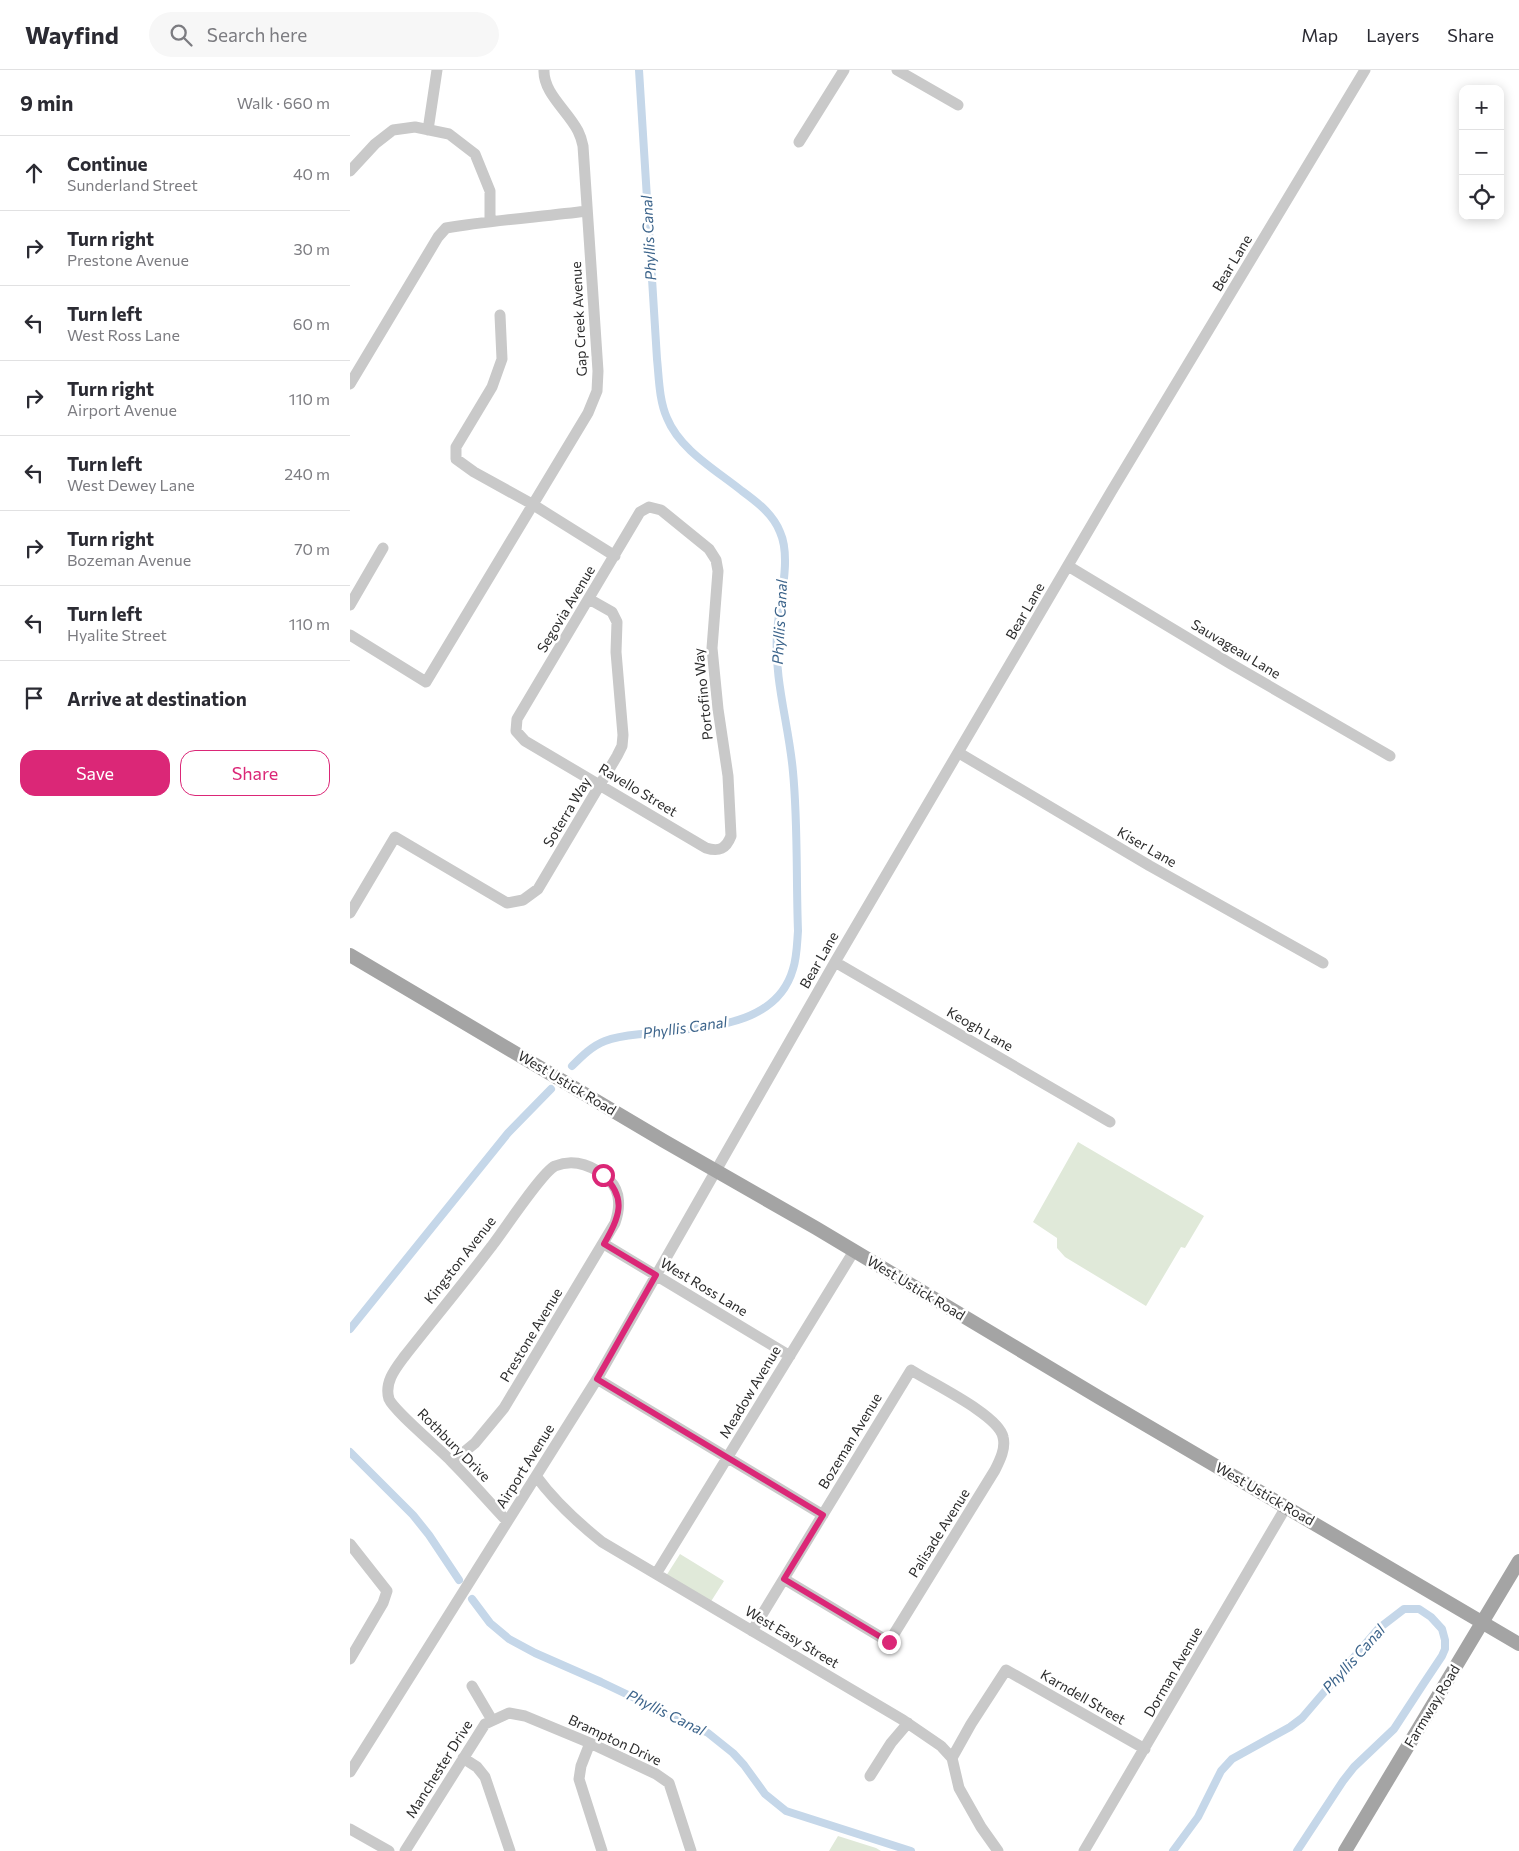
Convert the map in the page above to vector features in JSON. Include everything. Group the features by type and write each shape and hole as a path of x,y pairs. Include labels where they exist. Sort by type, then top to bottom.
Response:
{"main road":[{"name":"West Ustick Road","path":"350,955 854,1250 1100,1398 1519,1644"},
{"name":"Farmway Road","path":"1345,1851 1519,1561"}],"street":[{"path":"428,130 437,70"},
{"name":"Gap Creek Avenue","path":"350,636 426,682 588,413 597,391 598,371 583,146 579,132 548,88 543,76 544,70"},
{"path":"799,142 844,70"},
{"path":"897,70 958,105"},
{"name":"Bear Lane","path":"716,1170 835,962 1068,566 1365,70"},
{"path":"350,171 375,144 394,130 415,127 449,134 475,154 490,191 490,220"},
{"path":"350,384 438,237 446,228 490,220 537,218 587,211"},
{"path":"500,315 502,359 492,387 456,447 456,459 474,472 532,504 615,556"},
{"name":"Segovia Avenue","path":"516,731 517,719 640,512 649,507"},
{"name":"Portofino Way","path":"649,507 661,510 709,549 716,560 718,571 712,648 718,709 728,776 731,836 728,844 722,850"},
{"path":"350,605 383,548"},
{"name":"Sauvageau Lane","path":"1068,566 1231,664 1390,756"},
{"name":"Soterra Way","path":"350,913 395,837 507,903 523,900 538,889 601,785 622,746 623,735 616,652 617,622 612,612 589,599"},
{"name":"Ravello Street","path":"516,731 525,741 706,848 714,851 722,850"},
{"name":"Kiser Lane","path":"959,753 1134,856 1323,963"},
{"name":"Keogh Lane","path":"835,962 1110,1122"},
{"name":"Kingston Avenue","path":"388,1387 392,1374 404,1357 492,1246 542,1177 553,1167 567,1163 583,1163 603,1175 614,1185 619,1211"},
{"name":"Airport Avenue","path":"350,1772 597,1379 716,1170"},
{"name":"Prestone Avenue","path":"452,1462 475,1442 504,1408 604,1244 615,1224 619,1211"},
{"name":"West Ross Lane","path":"604,1244 790,1356"},
{"name":"Meadow Avenue","path":"656,1574 854,1250"},
{"name":"Palisade Avenue","path":"784,1579 889,1642 995,1470 1003,1451 1003,1436 1000,1429 985,1414 911,1370"},
{"name":"Bozeman Avenue","path":"752,1631 911,1370"},
{"path":"597,1379 823,1515"},
{"name":"Rothbury Drive","path":"388,1387 390,1400 403,1416 452,1462 507,1522"},
{"name":"West Easy Street","path":"536,1476 551,1496 572,1518 602,1542 908,1723 941,1746 952,1758"},
{"name":"Dorman Avenue","path":"1084,1851 1286,1507"},
{"path":"350,1544 387,1591 383,1603 350,1659"},
{"name":"Karndell Street","path":"952,1758 971,1724 1006,1670 1144,1749"},
{"path":"472,1686 492,1720"},
{"name":"Manchester Drive","path":"405,1851 485,1724 508,1713"},
{"name":"Brampton Drive","path":"508,1713 525,1716 590,1743 656,1774 669,1783 691,1851"},
{"path":"870,1776 890,1743 908,1723"},
{"path":"590,1743 581,1766 579,1779 602,1851"},
{"path":"464,1758 476,1767 485,1778 510,1851"},
{"path":"952,1758 959,1788 981,1828 998,1851"},
{"path":"350,1828 389,1851"}],"green space":[{"path":"1078,1142 1204,1216 1185,1248 1181,1247 1146,1306 1065,1257 1057,1248 1057,1238 1033,1222"},
{"path":"680,1554 724,1581 710,1603 666,1576"},
{"path":"838,1836 876,1848 881,1851 829,1851"}],"waterway":[{"name":"Phyllis Canal","path":"572,1066 591,1048 611,1039 713,1026 753,1014 771,1003 784,989 793,969 797,950 795,792 777,651 777,633 785,568 783,543 780,532 769,514 690,450 673,429 664,411 657,359 639,70"},
{"name":"Phyllis Canal","path":"350,1329 508,1133 551,1089"},
{"name":"Phyllis Canal","path":"350,1452 413,1515 429,1535 459,1580"},
{"name":"Phyllis Canal","path":"472,1599 490,1623 509,1639 535,1653 708,1733 733,1753 765,1794 786,1811 911,1851"},
{"name":"Phyllis Canal","path":"1173,1851 1198,1817 1221,1771 1232,1759 1290,1727 1302,1718 1378,1629 1404,1609 1419,1609 1431,1617 1442,1629 1445,1640 1445,1649 1442,1656 1394,1729 1354,1767 1297,1851"}],"route":[{"path":"603,1175 614,1185 619,1211 615,1224 604,1244 656,1275 597,1379 823,1515 784,1579 889,1642"}]}
